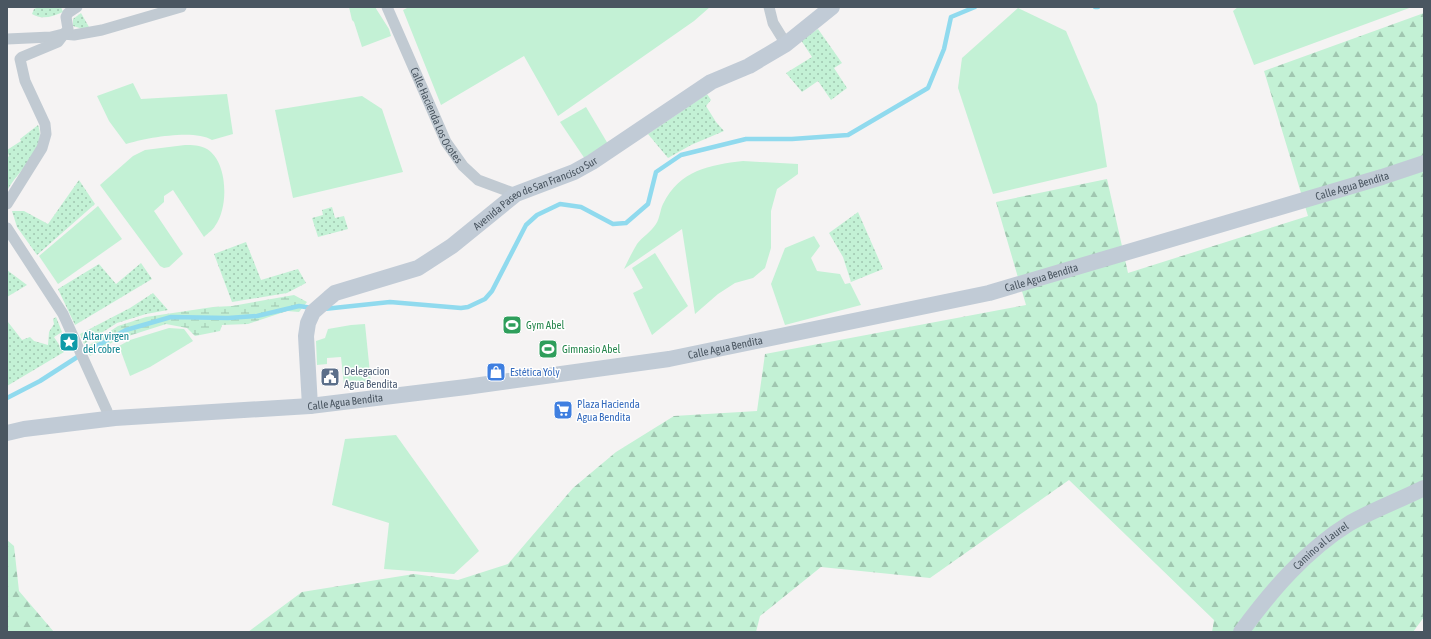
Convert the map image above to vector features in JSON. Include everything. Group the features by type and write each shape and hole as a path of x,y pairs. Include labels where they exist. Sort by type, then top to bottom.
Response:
{"main road":[{"name":"Avenida Paseo de San Francisco Sur","path":"310,406 306,336 308,323 319,307 335,293 418,268 452,246 516,194 574,172 592,162 711,82 749,66 786,44 832,7"},
{"name":"Calle Agua Bendita","path":"7,434 24,429 115,418 310,406 450,389 669,359 989,293 1382,177 1424,163"},
{"name":"Camino al Laurel","path":"1241,632 1261,606 1310,552 1350,523 1424,488"}],"street":[{"path":"7,204 42,148 46,134 45,124 25,81 20,59 58,42 68,29 66,17 68,13 77,7"},
{"path":"7,39 51,37 63,34 74,35 102,30 181,7"},
{"name":"Calle Hacienda Los Ocotes","path":"387,7 446,142 463,166 478,180 516,194"},
{"path":"769,7 773,23 786,44"},
{"path":"7,228 63,314 107,411"}],"green space":[{"path":"39,7 61,7 63,12 47,17 40,17 32,14 34,9"},
{"path":"349,7 375,7 389,29 391,36 362,47"},
{"path":"409,7 710,7 694,21 558,116 524,56 441,105 403,10"},
{"path":"1238,7 1412,7 1254,65 1233,11"},
{"path":"1018,8 1066,31 1097,104 1107,167 993,194 958,88 962,58"},
{"path":"81,13 89,27 83,29 73,26 73,19"},
{"path":"1424,13 1424,617 1413,632 1212,632 1214,620 1069,480 930,578 821,567 760,616 756,632 248,632 302,592 414,574 458,580 508,564 573,488 616,452 674,416 757,411 765,354 1026,305 996,202 1107,179 1128,273 1308,216 1264,71"},
{"path":"818,29 842,63 834,68 847,88 831,100 818,81 802,92 786,73 812,57 801,40"},
{"path":"133,83 141,99 227,94 233,134 212,140 194,135 157,137 126,144 109,121 97,96"},
{"path":"707,94 711,100 706,106 716,122 724,131 691,145 668,158 648,134"},
{"path":"362,96 382,109 403,172 293,198 275,110"},
{"path":"586,107 608,144 585,159 560,122"},
{"path":"38,125 40,134 39,143 30,160 7,191 7,158 9,156 7,150 21,141 20,139"},
{"path":"185,145 202,147 214,155 219,164 224,185 223,208 220,218 212,230 204,237 173,190 164,196 164,202 154,211 183,254 169,267 164,268 160,266 100,185 133,156 145,150"},
{"path":"743,161 798,164 798,174 777,189 771,211 771,248 765,268 753,278 735,283 718,294 695,314 682,229 624,269 637,244 652,230 656,224 663,204 678,184 697,171 707,167"},
{"path":"79,180 95,204 37,255 17,227 12,211 24,211 48,224"},
{"path":"98,206 122,239 58,284 39,256"},
{"path":"332,207 335,218 344,216 348,229 318,237 312,218 323,215 322,210"},
{"path":"858,212 883,269 851,282 843,257 829,233"},
{"path":"814,236 820,246 811,258 817,271 840,274 845,284 850,283 861,305 785,325 771,284 785,248"},
{"path":"246,242 261,280 298,269 306,283 287,293 232,302 214,254"},
{"path":"655,253 688,306 652,335 633,293 643,288 632,268"},
{"path":"141,263 152,279 75,325 58,289 99,264 116,284"},
{"path":"7,270 27,285 7,297"},
{"path":"153,293 168,310 146,314 117,323 84,344 80,334 130,308"},
{"path":"294,295 307,302 299,312 287,311 248,324 222,325 220,331 195,336 187,328 166,324 116,340 90,356 85,348 118,326 146,317 213,307 232,306"},
{"path":"56,317 62,332 54,337 64,352 7,386 7,323 8,322 22,340 30,337 34,341 48,345 49,332 54,324 53,319"},
{"path":"365,324 371,383 344,385 341,357 327,358 327,364 317,365 316,341 325,338 328,329"},
{"path":"169,328 184,329 193,341 150,367 130,376 119,346 130,340"},
{"path":"396,435 479,551 454,574 384,569 389,523 332,505 345,439"},
{"path":"7,540 14,546 19,591 54,632 7,632"}],"waterway":[{"path":"324,309 390,302 461,308 468,307 485,299 492,291 526,225 537,215 560,204 581,207 613,224 626,223 648,204 656,172 681,155 746,139 792,139 848,135 928,88 944,49 951,17 975,7"},
{"path":"7,398 40,381 82,354 126,330 171,317 228,318 257,316 299,306 312,308"}],"place":[{"name":"Gym Abel","path":"512,325"},
{"name":"Altar virgen del cobre","path":"69,342"},
{"name":"Gimnasio Abel","path":"548,349"},
{"name":"Estética Yoly","path":"496,372"},
{"name":"Delegacion Agua Bendita","path":"330,377"},
{"name":"Plaza Hacienda Agua Bendita","path":"563,410"}]}
